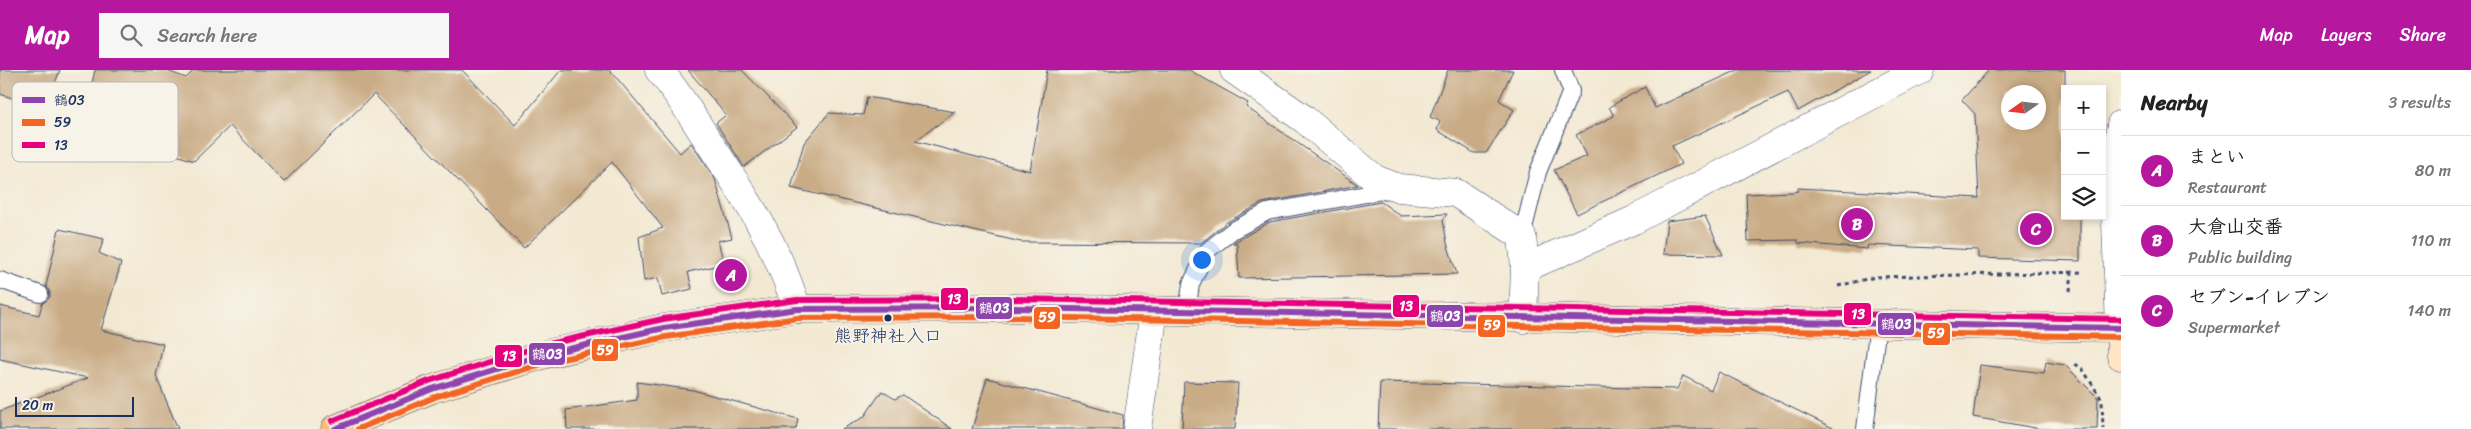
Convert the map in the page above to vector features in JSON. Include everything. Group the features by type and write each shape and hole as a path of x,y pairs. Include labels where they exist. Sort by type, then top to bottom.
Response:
{"main road":[{"path":"335,429 432,389 546,354 664,328 797,309 1005,308 2120,328"}],"street":[{"path":"659,70 745,197 764,229 786,273 797,309"},
{"path":"1234,70 1304,119 1375,179 1399,188 1456,193 1522,236 1526,268 1523,318"},
{"path":"1526,268 1634,220 1920,70"},
{"path":"2121,124 2114,170 2121,356"},
{"path":"1138,429 1154,311"}],"lane":[{"path":"1522,236 1538,172 1571,91 1563,70"},
{"path":"1187,312 1191,284 1207,251 1232,231 1267,212 1399,188"},
{"path":"0,280 40,294"},
{"path":"1865,429 1878,324"}],"building":[{"path":"0,70 60,70 55,82 12,82 12,98 0,94"},
{"path":"95,70 165,70 186,78 194,70 462,70 515,125 561,70 610,70 680,153 691,143 715,179 732,238 718,241 724,264 688,272 692,289 662,296 658,278 644,281 639,237 663,228 612,162 524,248 374,94 284,182 230,126 194,161 178,156 178,82 92,82"},
{"path":"688,70 742,70 797,127 744,167 716,123 726,115"},
{"path":"1047,70 1189,70 1248,103 1246,107 1358,185 1262,203 1227,222 1201,243 1021,242 791,188 804,143 829,113 863,115 867,97 955,112 915,141 1030,171"},
{"path":"1448,70 1513,70 1499,100 1514,110 1486,153 1474,153 1437,130 1440,121 1430,117"},
{"path":"1738,70 1871,70 1798,111 1788,92 1672,146 1681,164 1577,214 1554,170 1587,156 1576,135 1614,116 1609,107 1645,87 1655,108"},
{"path":"1989,70 2065,70 2065,85 2061,85 2061,220 2080,220 2080,261 1978,258 1978,250 1868,245 1867,249 1798,243 1798,240 1748,241 1746,194 1793,192 1798,191 1798,188 1979,198 1975,114 1962,100"},
{"path":"1381,202 1401,216 1447,214 1443,220 1447,243 1457,274 1239,278 1237,243 1233,243 1270,222"},
{"path":"1705,216 1723,255 1663,254 1667,221"},
{"path":"59,229 104,239 99,253 121,263 101,330 163,344 156,376 178,429 0,429 0,411 88,378 0,359 0,306 39,315 42,304 50,297 50,292 46,286"},
{"path":"2046,362 2065,365 2098,398 2097,429 2041,429 1973,417 1980,365 2044,373"},
{"path":"1719,372 1835,429 1378,429 1380,382 1677,389 1683,376 1711,390"},
{"path":"987,378 1123,415 1122,429 972,429"},
{"path":"637,382 693,390 798,419 796,429 567,429 566,410 637,400"},
{"path":"1184,382 1238,383 1235,429 1182,429"},
{"path":"882,391 895,399 903,395 952,429 842,429 864,417"}],"transit line":[{"name":"13","path":"332,421 429,381 544,345 663,319 797,300 1014,299 2121,319"},
{"name":"鶴03","path":"335,429 432,389 546,354 664,328 797,309 1014,308 2121,328"},
{"name":"59","path":"358,429 435,397 548,362 666,337 798,318 1014,317 2121,337"}],"place":[{"name":"大倉山交番","path":"1857,224"},
{"name":"セブン-イレブン","path":"2036,229"},
{"name":"まとい","path":"731,275"},
{"name":"熊野神社入口","path":"888,318"}]}
